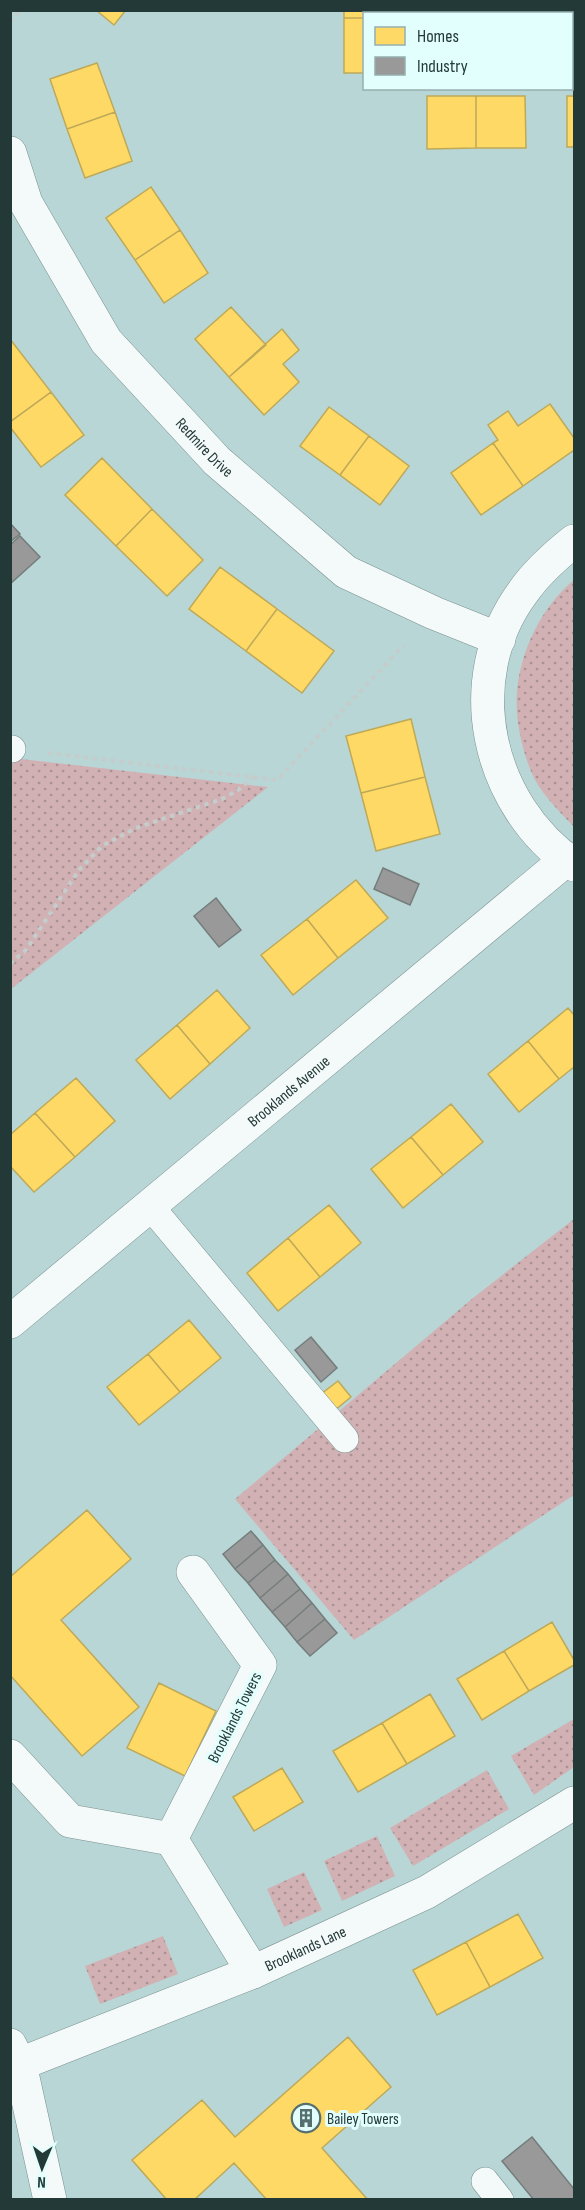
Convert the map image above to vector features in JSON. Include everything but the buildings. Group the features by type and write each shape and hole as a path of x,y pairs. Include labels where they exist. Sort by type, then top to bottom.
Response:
{"street":[{"name":"Redmire Drive","path":"10,153 18,207 106,341 217,461 346,572 434,613 498,639"},
{"path":"571,862 543,839 518,810 501,776 490,738 487,700 492,662 498,639 521,593 545,564 574,541"},
{"name":"Brooklands Avenue","path":"10,1322 571,862"},
{"name":"Brooklands Towers","path":"171,1839 260,1665 193,1572"},
{"path":"10,1756 70,1821 171,1839 253,1972"},
{"name":"Brooklands Lane","path":"15,2055 253,1972 427,1892 574,1803"},
{"path":"15,2055 50,2199"}],"lane":[{"path":"150,1206 345,1439"}],"path":[{"path":"10,22 20,10"},
{"path":"11,749 277,780 434,613"},
{"path":"10,964 26,950 80,870 102,846 136,828 222,798 237,791 253,777"}],"shaded area":[{"path":"447,10 574,11 574,56 573,12 447,12"},
{"path":"574,580 574,827 549,800 534,777 521,741 517,692 523,661 535,630 552,603"},
{"path":"12,758 268,787 11,989"},
{"path":"574,1219 574,1495 354,1640 235,1499 473,1298"},
{"path":"574,1719 574,1767 534,1795 511,1756"},
{"path":"487,1770 509,1809 413,1866 390,1828"},
{"path":"377,1836 395,1876 342,1901 324,1861"},
{"path":"304,1872 322,1910 284,1927 267,1889"},
{"path":"163,1936 178,1974 100,2004 85,1966"}],"place":[{"name":"Bailey Towers","path":"306,2118"}]}
